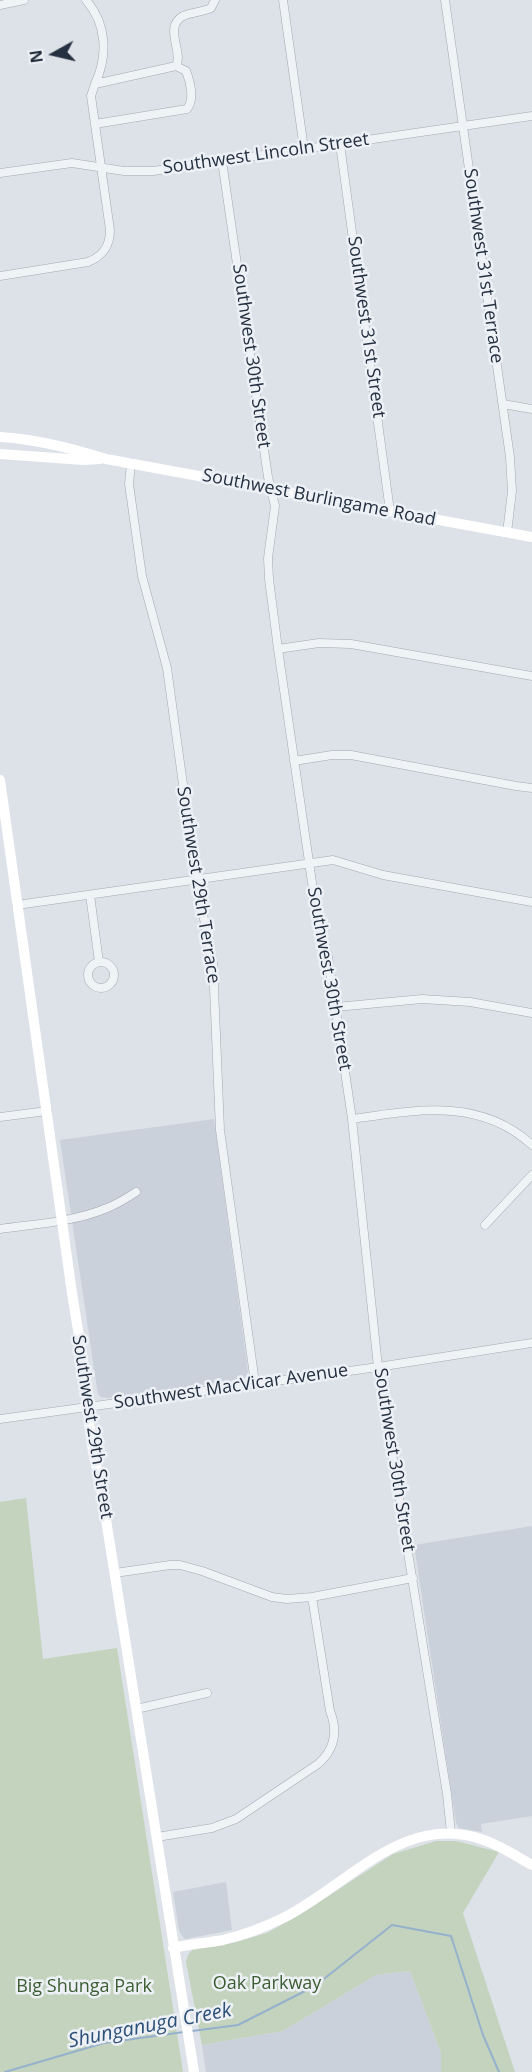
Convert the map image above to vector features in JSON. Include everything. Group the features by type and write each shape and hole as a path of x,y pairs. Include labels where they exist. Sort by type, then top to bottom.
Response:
{"main road":[{"name":"Southwest Burlingame Road","path":"0,437 74,448 106,459 532,537"},
{"name":"Southwest Burlingame Road","path":"0,454 83,460 106,459"},
{"name":"Southwest 29th Street","path":"0,780 61,1219 85,1371 93,1452 115,1573 194,2072"},
{"path":"173,1948 222,1940 269,1924 301,1908 392,1846 422,1837 451,1833 482,1839 503,1848 532,1866"}],"street":[{"path":"0,5 24,0"},
{"path":"0,276 88,262 103,254 108,245 110,230 91,93 103,61 104,37 96,14 86,0"},
{"path":"176,66 178,62 174,33 177,22 181,17 211,8 215,0"},
{"path":"283,0 304,149"},
{"name":"Southwest 31st Terrace","path":"445,0 512,477 507,533"},
{"path":"95,84 176,66 186,71 191,99 188,109 95,124"},
{"name":"Southwest Lincoln Street","path":"0,172 72,163 124,171 153,171 532,116"},
{"name":"Southwest 31st Street","path":"340,144 390,511"},
{"name":"Southwest 30th Street","path":"222,161 275,506 269,545 269,579 278,649 315,903 328,957 336,1007 352,1119 378,1366 413,1578 451,1833"},
{"path":"503,404 532,409"},
{"name":"Southwest 29th Terrace","path":"130,463 129,484 142,576 167,668 196,879 213,964 220,1130 255,1383"},
{"path":"278,649 319,643 351,644 532,676"},
{"path":"294,761 324,755 351,755 532,788"},
{"path":"17,905 326,860 339,861 383,875 532,902"},
{"path":"90,895 99,962"},
{"path":"336,1007 422,999 459,1001 532,1013"},
{"path":"352,1119 416,1110 447,1110 497,1121 513,1129 532,1145"},
{"path":"0,1117 46,1111"},
{"path":"485,1225 532,1174"},
{"path":"0,1228 102,1210 136,1192"},
{"name":"Southwest MacVicar Avenue","path":"0,1419 532,1343"},
{"path":"115,1573 170,1564 180,1565 272,1597 287,1599 312,1597 413,1578"},
{"path":"157,1837 212,1828 236,1819 318,1764 330,1750 335,1727 330,1711 312,1597"},
{"path":"136,1709 207,1693"}],"shaded area":[{"path":"214,1119 248,1372 246,1377 238,1380 101,1397 97,1389 60,1140"},
{"path":"532,1526 532,1816 481,1824 482,1832 459,1828 456,1823 414,1545"},
{"path":"226,1882 232,1930 185,1939 179,1930 173,1892"},
{"path":"410,1971 441,2053 441,2072 206,2072 202,2045 283,2031 376,1975"}],"green space":[{"name":"Big Shunga Park","path":"26,1498 43,1659 117,1648 183,2072 0,2072 0,1502"},
{"name":"Oak Parkway","path":"436,1841 456,1841 499,1852 463,1913 515,2072 441,2072 441,2053 410,1971 376,1975 283,2031 202,2045 186,1962 192,1950 236,1942 267,1933 393,1854"}],"waterway":[{"name":"Shunganuga Creek","path":"192,2031 238,2025 315,1986 392,1925 451,1936 483,2035 499,2072"},
{"name":"Shunganuga Creek","path":"5,2072 104,2043 184,2032"}]}
